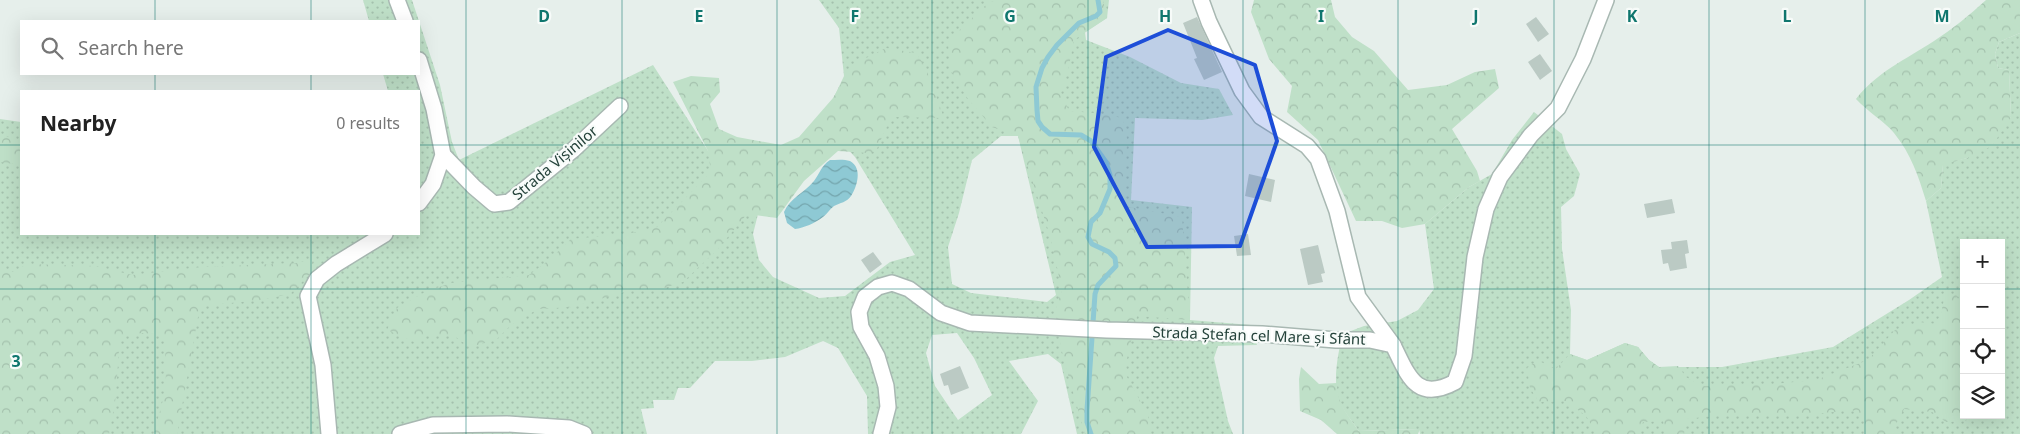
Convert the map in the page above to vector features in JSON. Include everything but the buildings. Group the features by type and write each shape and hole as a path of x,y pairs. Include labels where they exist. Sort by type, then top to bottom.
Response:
{"street":[{"path":"398,0 405,20"},
{"path":"1201,0 1209,22 1242,91 1261,117 1307,146 1318,159 1337,211 1358,297 1393,346 1411,380 1422,388 1441,390 1455,382 1464,356 1475,257 1486,209 1500,177 1531,135 1558,108 1583,59 1606,0"},
{"path":"420,63 434,109 443,155 433,184 420,202"},
{"name":"Strada Vișinilor","path":"443,155 474,187 494,204 509,202 573,150 620,106"},
{"path":"329,434 323,364 308,296 317,279 336,264 383,235"},
{"name":"Strada Ștefan cel Mare și Sfânt","path":"881,434 888,407 886,386 876,356 861,327 860,312 865,297 878,287 892,284 909,289 941,313 970,324 1262,334 1336,340 1370,340 1393,346"},
{"path":"400,434 433,426 507,424 569,428 584,434"}],"highlighted area":[{"path":"1168,30 1255,65 1277,141 1240,246 1147,247 1094,147 1106,57"}],"green space":[{"path":"363,0 412,0 419,20 369,20"},
{"path":"819,0 1109,0 1107,18 1085,32 1086,40 1130,57 1181,83 1219,89 1233,115 1202,120 1135,118 1131,200 1192,207 1190,320 1251,325 1257,345 1218,346 1214,358 1228,421 1233,434 1077,434 1061,364 1048,354 1009,361 1038,401 1021,434 868,434 867,396 838,348 823,341 785,357 752,361 715,361 690,388 678,388 674,400 653,400 654,408 641,409 647,434 0,434 0,119 20,122 20,235 420,235 420,90 388,90 383,75 420,75 420,24 440,85 452,142 459,160 653,65 721,171 797,152 823,120 844,76 839,28","holes":["1001,136 1018,136 1056,295 1047,302 971,293 952,284 948,247 959,213 972,160","840,141 855,157 915,255 890,262 845,296 819,298 773,277 759,260 753,234 759,210","957,333 974,358 992,395 958,420 935,386 926,353 932,335"]},
{"path":"1000,0 1103,0 1107,18 1074,40 1068,71 1061,93 1069,111 1123,118 1127,139 1124,206 1182,217 1190,320 1137,316 1126,363 1127,377 1148,415 1150,434 1085,434 1063,357 1055,311 1062,290 1050,236 1018,136 992,127 968,99 950,70 948,41 989,2"},
{"path":"1254,0 1331,0 1335,17 1352,37 1374,51 1408,90 1447,85 1475,72 1495,69 1499,88 1452,129 1477,171 1480,181 1469,187 1425,224 1402,228 1382,221 1356,221 1318,140 1287,112 1292,86 1269,59 1251,12"},
{"path":"1986,0 2020,0 2020,33 1999,42 1995,54 1998,68 2009,70 2011,117 1992,146 1967,158 1943,165 1941,188 1926,201 1913,165 1900,141 1890,129 1856,99 1882,74 1947,32"},
{"path":"2020,33 2020,434 1420,434 1419,429 1359,431 1343,408 1337,393 1336,371 1343,334 1364,326 1397,321 1418,310 1434,289 1425,224 1469,187 1492,174 1512,140 1534,112 1562,134 1566,149 1580,174 1574,196 1561,207 1562,249 1571,310 1570,354 1587,360 1625,343 1638,347 1649,360 1659,367 1722,367 1833,347 1909,300 1942,277 1926,201 1941,188 1943,164 1967,158 2011,117 2009,70 1998,68 1995,54 1999,42"},
{"path":"886,48 916,53 925,66 944,118 895,117 886,128 876,151 868,153 838,151 804,181 777,218 747,214 717,250 683,282 655,291 628,291 572,307 538,309 511,325 496,340 470,347 454,336 424,335 419,344 387,330 397,308 425,292 451,283 529,275 549,260 571,239 627,234 657,227 711,172 708,151 673,82 691,76 719,78 720,92 710,104 719,129 737,137 781,145 799,137 833,98 852,65"},
{"path":"0,135 20,140 20,165 0,162"},
{"path":"313,259 309,275 290,294 261,300 200,306 177,434 154,434 166,388 165,335 142,333 120,337 115,403 109,434 0,434 0,266 13,272 27,264 96,266 132,275 202,267 297,263"},
{"path":"1956,294 1960,304 1960,419 1967,419 1966,421 1946,422 1932,412 1904,409 1895,426 1896,434 1866,434 1865,416 1852,410 1815,414 1729,414 1687,419 1684,434 1666,434 1663,421 1643,422 1640,434 1597,434 1586,416 1566,401 1539,402 1530,388 1527,367 1539,361 1556,369 1570,354 1587,360 1625,343 1638,347 1649,360 1659,367 1678,366 1686,377 1701,386 1773,384 1816,380 1868,360 1895,330 1919,322 1936,324 1941,313 1945,295"},
{"path":"1301,367 1319,384 1337,383 1338,396 1347,414 1359,431 1420,429 1418,434 1337,434 1321,420 1300,411 1299,379"}],"water":[{"path":"830,160 848,160 854,164 858,178 851,196 848,200 834,206 820,219 795,229 787,223 784,212 793,199 814,181"}],"waterway":[{"path":"1091,434 1087,422 1087,410 1095,294 1098,285 1116,266 1115,258 1109,252 1092,244 1088,237 1091,222 1100,213 1110,189 1110,175 1106,162 1091,141 1081,135 1050,134 1042,127 1038,121 1036,87 1042,68 1057,45 1079,23 1096,16 1100,12 1098,0"}]}
